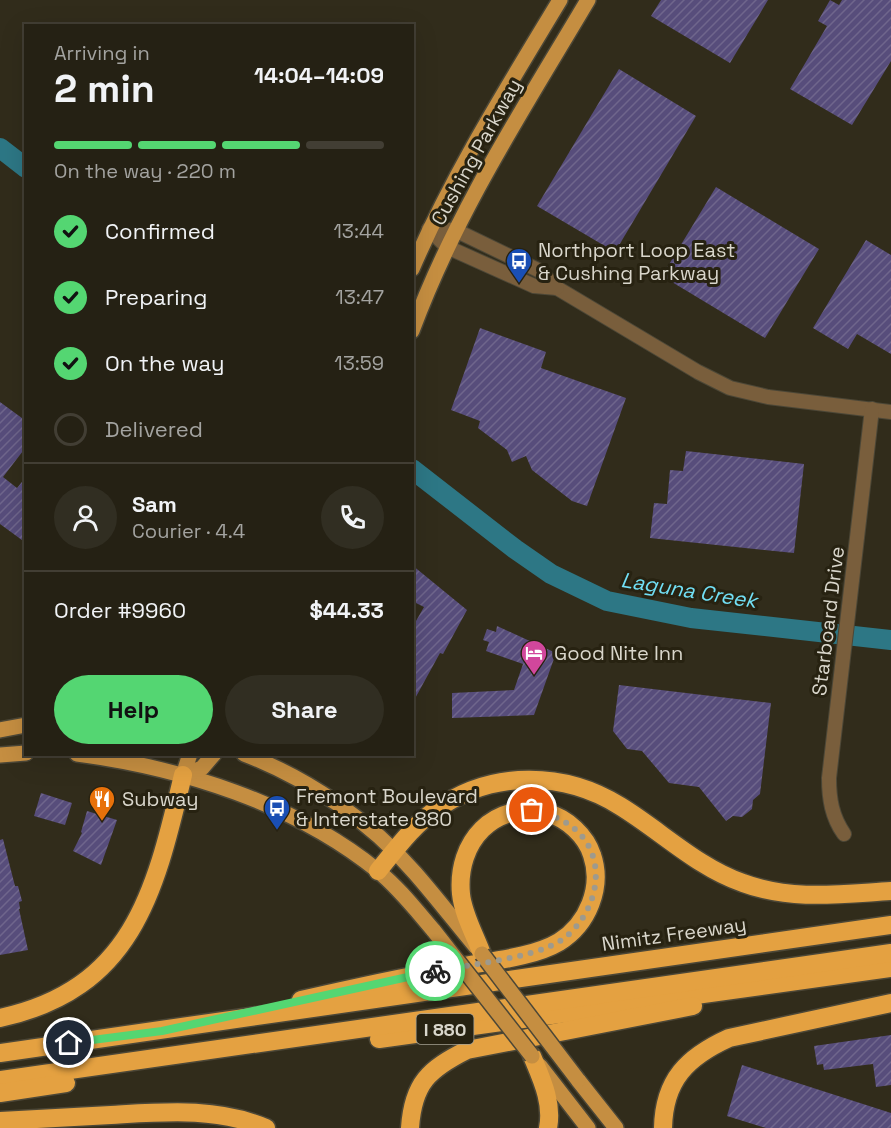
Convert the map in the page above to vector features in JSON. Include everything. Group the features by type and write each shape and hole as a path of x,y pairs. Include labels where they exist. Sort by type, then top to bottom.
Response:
{"highway":[{"path":"0,1018 47,1004 72,991 94,975 114,954 132,930 144,906 170,828 183,775"},
{"path":"378,871 409,833 435,810 459,795 490,783 524,778 572,784 597,793 621,806 708,867 741,883 770,892 804,895 891,891"},
{"path":"162,1031 388,981 535,952 559,942 578,925 588,909 595,892 596,878 595,864 589,846 578,832 564,821 551,814 532,810 516,810 484,826 472,841 464,856 459,916 482,954"},
{"name":"Nimitz Freeway","path":"0,1053 891,925"},
{"name":"I 880","path":"0,1080 891,953"},
{"name":"I 880","path":"0,1093 891,968"},
{"path":"410,1128 412,1104 424,1080 442,1063 468,1050 711,1002 752,987"},
{"path":"663,1128 663,1113 670,1086 685,1066 705,1049 729,1038 891,1003"},
{"path":"532,1056 552,1090 548,1128"},
{"path":"0,1121 195,1112 226,1116 266,1128"}],"main road":[{"name":"Cushing Parkway","path":"414,264 429,229 461,167 560,0"},
{"name":"Cushing Parkway","path":"414,326 447,247 490,164 588,0"},
{"path":"2,731 24,726"},
{"path":"0,755 24,753"},
{"path":"89,756 183,775 258,801 334,840 378,871 400,892 434,931 532,1056"},
{"path":"183,775 189,756"},
{"path":"183,775 201,768 212,756"},
{"path":"263,758 325,795 350,814 394,851 459,916"},
{"path":"482,954 616,1128"},
{"path":"552,1090 588,1128"}],"street":[{"path":"429,229 455,230 540,271 557,288 698,372 730,388 768,397 891,412"},
{"path":"429,229 447,247 534,286 557,288"},
{"name":"Starboard Drive","path":"844,834 831,809 829,778 872,409"}],"building":[{"path":"661,0 768,0 730,63 651,16"},
{"path":"830,0 839,5 842,0 891,0 891,61 852,125 790,89 827,26 818,21"},
{"path":"619,69 696,116 615,252 537,206"},
{"path":"716,187 819,249 765,338 662,276"},
{"path":"866,240 891,255 891,354 857,334 848,349 813,328"},
{"path":"480,328 546,352 541,368 626,398 587,506 572,501 532,470 526,456 512,462 507,450 478,428 480,421 451,410"},
{"path":"0,402 24,420 24,450 3,477 17,488 24,479 24,542 0,524"},
{"path":"686,451 804,464 794,553 650,538 654,503 667,504 670,470 683,471"},
{"path":"414,567 467,610 414,700 414,624 424,607 414,602"},
{"name":"Good Nite Inn","path":"497,626 556,653 534,715 452,718 452,693 514,690 523,664 486,651 489,642 483,640 487,629 496,632"},
{"path":"619,685 771,703 760,794 753,800 752,809 742,817 733,816 726,821 699,787 669,783 642,751 627,749 613,731"},
{"path":"41,793 72,803 65,825 34,816"},
{"path":"87,811 117,820 101,865 73,851 82,833"},
{"path":"3,839 15,886 18,886 22,901 19,902 19,909 28,950 0,955 0,840"},
{"path":"891,1035 891,1085 876,1087 873,1064 824,1070 823,1064 817,1065 814,1046"},
{"path":"742,1065 891,1113 891,1128 766,1128 727,1116"}],"waterway":[{"name":"Laguna Creek","path":"0,148 24,166"},
{"name":"Laguna Creek","path":"414,471 551,574 607,601 691,618 891,640"}],"way so far":[{"path":"435,971 535,952 559,942 578,925 588,909 595,892 596,878 595,864 589,846 578,832 564,821 551,814 532,810"}],"place":[{"name":"Northport Loop East & Cushing Parkway","path":"519,284"},
{"name":"Good Nite Inn","path":"534,676"},
{"name":"Subway","path":"102,822"},
{"name":"Fremont Boulevard & Interstate 880","path":"277,831"}],"route":[{"path":"69,1043 162,1031 435,971"}]}
